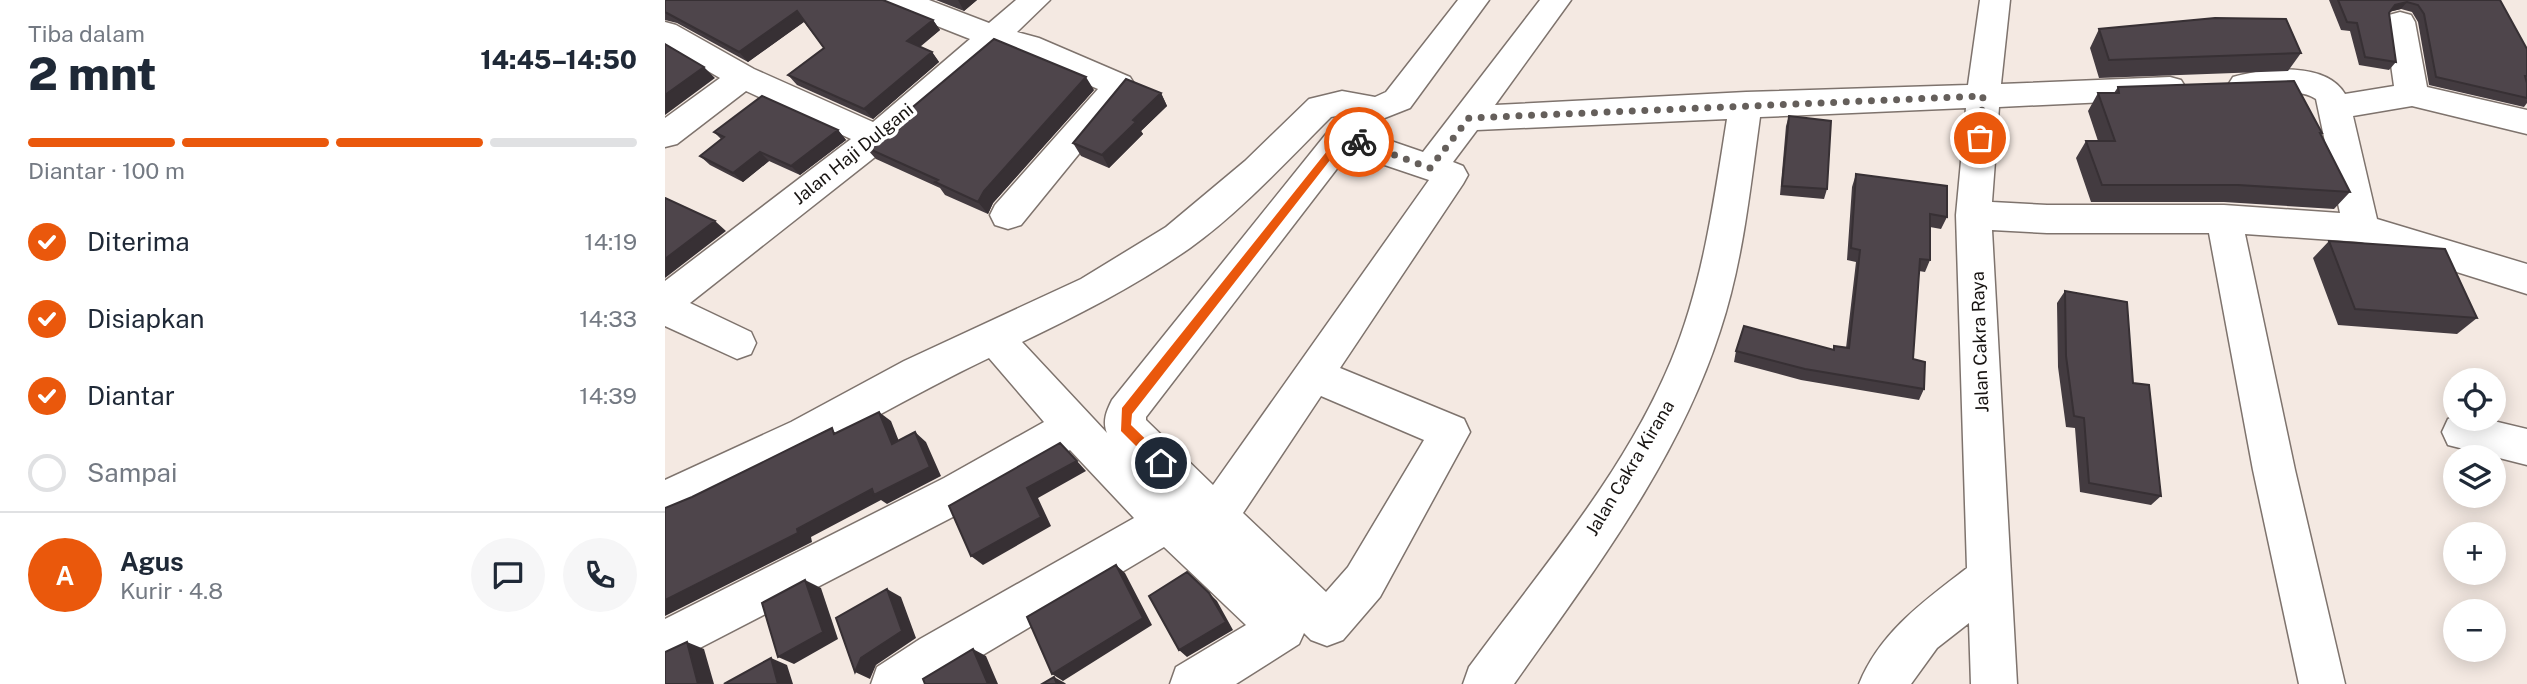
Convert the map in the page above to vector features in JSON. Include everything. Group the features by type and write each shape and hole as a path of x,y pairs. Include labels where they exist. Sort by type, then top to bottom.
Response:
{"street":[{"path":"900,0 991,36 1028,46 1119,85 1008,215"},
{"name":"Jalan Haji Dulgani","path":"665,302 877,137 1035,0"},
{"path":"665,501 805,435 918,373 1094,290 1179,237 1257,170 1321,107 1342,103 1377,109 1398,100 1474,0"},
{"path":"1430,168 1556,0"},
{"name":"Jalan Cakra Raya","path":"1994,684 1975,215 1983,96 1995,0"},
{"path":"2400,22 2412,95"},
{"path":"665,32 743,77 877,137"},
{"path":"665,135 743,77"},
{"path":"1469,118 1747,104 2312,84 2328,92 2335,107 2361,228"},
{"path":"2335,107 2412,95 2527,122"},
{"name":"Jalan Cakra Kirana","path":"1486,684 1612,503 1658,427 1690,362 1722,253 1747,104"},
{"path":"1216,516 1451,175 1353,139 1338,143 1126,412 1125,427 1216,516 1327,624 1364,582 1450,432 1314,375"},
{"path":"1975,215 2047,219 2224,219 2361,228 2527,279"},
{"path":"2224,219 2274,470 2322,684"},
{"path":"665,309 737,343"},
{"path":"995,338 1074,426 1167,522 1283,628 1193,684"},
{"path":"665,643 959,492 1074,426"},
{"path":"2462,432 2527,447"},
{"path":"894,684 936,655 1167,522"},
{"path":"1882,684 1921,632 1990,578"}],"building":[{"path":"665,0 883,0 933,20 907,41 932,52 864,109 788,75 824,48 797,11 739,52 665,12"},
{"path":"2338,0 2500,0 2527,49 2527,98 2436,77 2424,14 2418,5 2407,2 2395,5 2389,13 2396,62 2365,57 2357,23 2347,22"},
{"path":"2215,18 2286,19 2301,53 2109,60 2099,29"},
{"path":"994,39 1086,77 984,191 978,202 935,182 938,180 865,147"},
{"path":"665,44 704,67 665,95"},
{"path":"1126,79 1161,93 1102,155 1073,143"},
{"path":"2294,81 2350,192 2238,185 2102,185 2086,141 2115,141 2098,93 2119,93 2118,87"},
{"path":"762,96 838,130 791,166 760,152 733,173 700,156 724,137 714,132"},
{"path":"1789,116 1831,121 1827,189 1782,186"},
{"path":"1856,174 1947,186 1947,217 1930,214 1930,260 1920,259 1913,359 1925,362 1924,389 1805,369 1736,351 1744,326 1834,350 1834,346 1849,348 1860,250 1851,248"},
{"path":"665,198 715,221 665,259"},
{"path":"2329,241 2445,249 2477,318 2355,309"},
{"path":"2065,291 2127,302 2133,383 2149,385 2161,496 2089,483 2084,418 2074,416 2066,356"},
{"path":"879,412 892,444 915,432 930,467 874,495 872,489 797,529 798,533 665,600 665,508 832,428 834,434"},
{"path":"1060,443 1077,461 1027,488 1041,517 971,556 949,506"},
{"path":"1116,565 1143,618 1052,674 1027,617"},
{"path":"1187,572 1209,593 1226,622 1179,650 1149,596"},
{"path":"805,580 823,632 778,657 762,603"},
{"path":"887,589 902,631 861,658 855,672 836,618"},
{"path":"687,642 698,684 665,684 665,652"},
{"path":"973,649 988,684 925,684 923,679"},
{"path":"771,658 778,684 724,684"},
{"path":"1054,677 1057,684 1042,684"}],"way so far":[{"path":"1359,142 1430,168 1469,118 1509,114 1983,96 1980,138"}],"route":[{"path":"1161,463 1125,427 1126,412 1338,143 1353,139 1359,142"}]}
